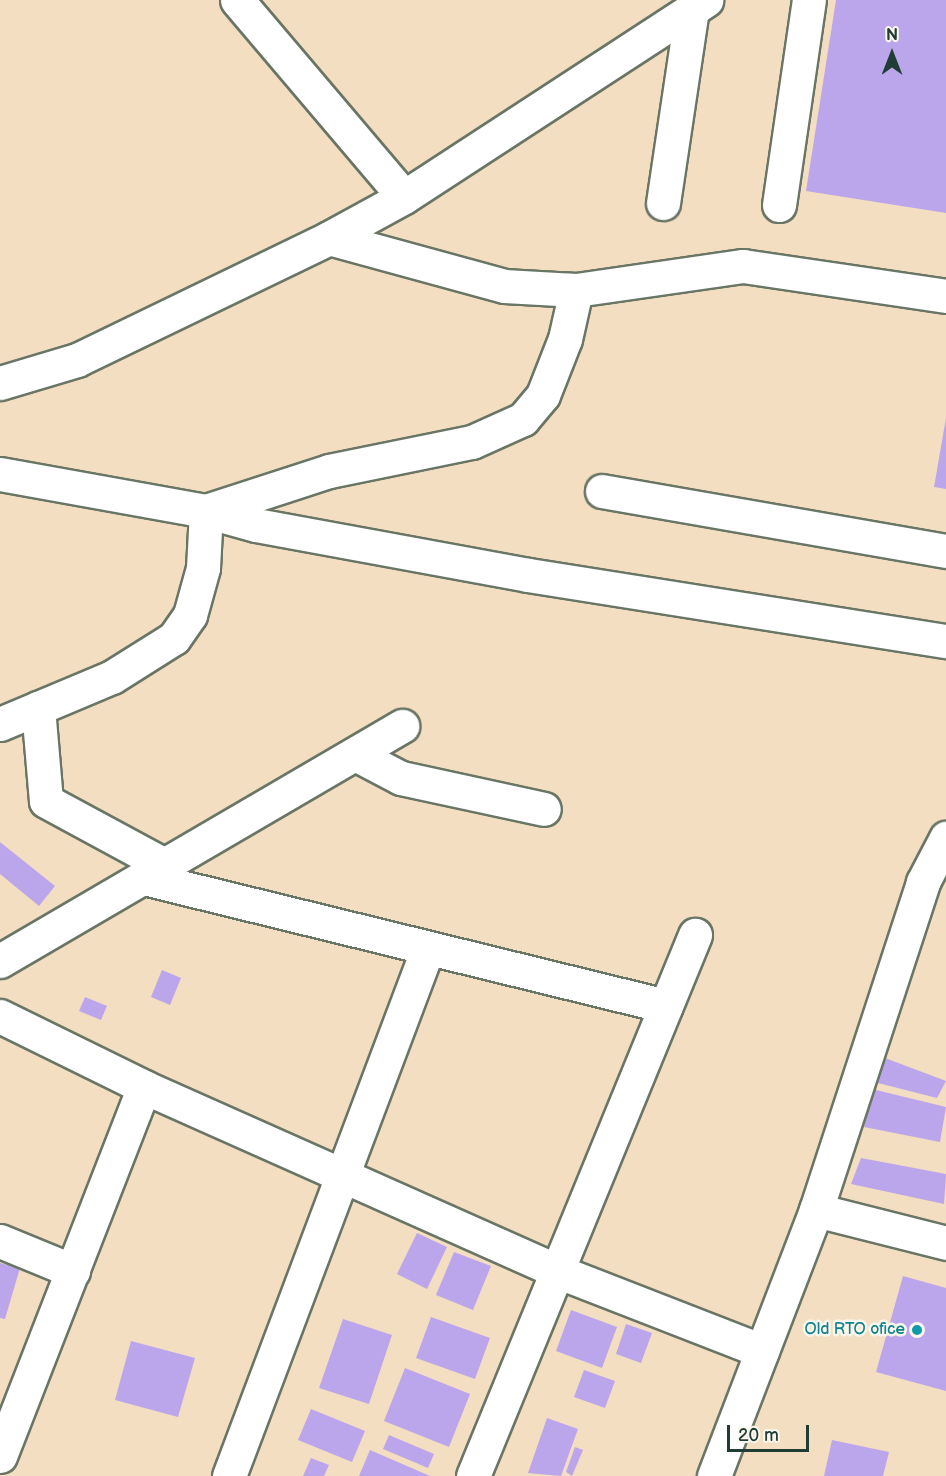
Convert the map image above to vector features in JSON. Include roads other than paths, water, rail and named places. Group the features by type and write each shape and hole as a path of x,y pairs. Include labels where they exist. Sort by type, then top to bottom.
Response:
{"street":[{"path":"237,0 404,196"},
{"path":"779,205 809,0"},
{"path":"0,383 77,360 329,238 404,196 699,5"},
{"path":"663,203 699,5"},
{"path":"329,238 504,286 576,290 743,266 946,296"},
{"path":"207,511 329,471 445,449 507,429 543,395 565,339 576,290"},
{"path":"0,474 207,511 256,525 528,575 946,641"},
{"path":"602,491 946,551"},
{"path":"0,724 112,677 174,638 190,615 202,568 207,511"},
{"path":"38,708 46,801 158,873 428,948 666,1006"},
{"path":"0,961 158,873 402,726"},
{"path":"355,754 401,778 544,809"},
{"path":"714,1476 816,1210 923,882 946,838"},
{"path":"473,1476 695,935"},
{"path":"229,1476 341,1171 428,948"},
{"path":"0,1016 144,1087 341,1171 557,1272 762,1351"},
{"path":"0,1456 144,1087"},
{"path":"816,1210 946,1243"},
{"path":"0,1240 72,1270"}],"place":[{"name":"Old RTO ofice","path":"917,1330"}]}
